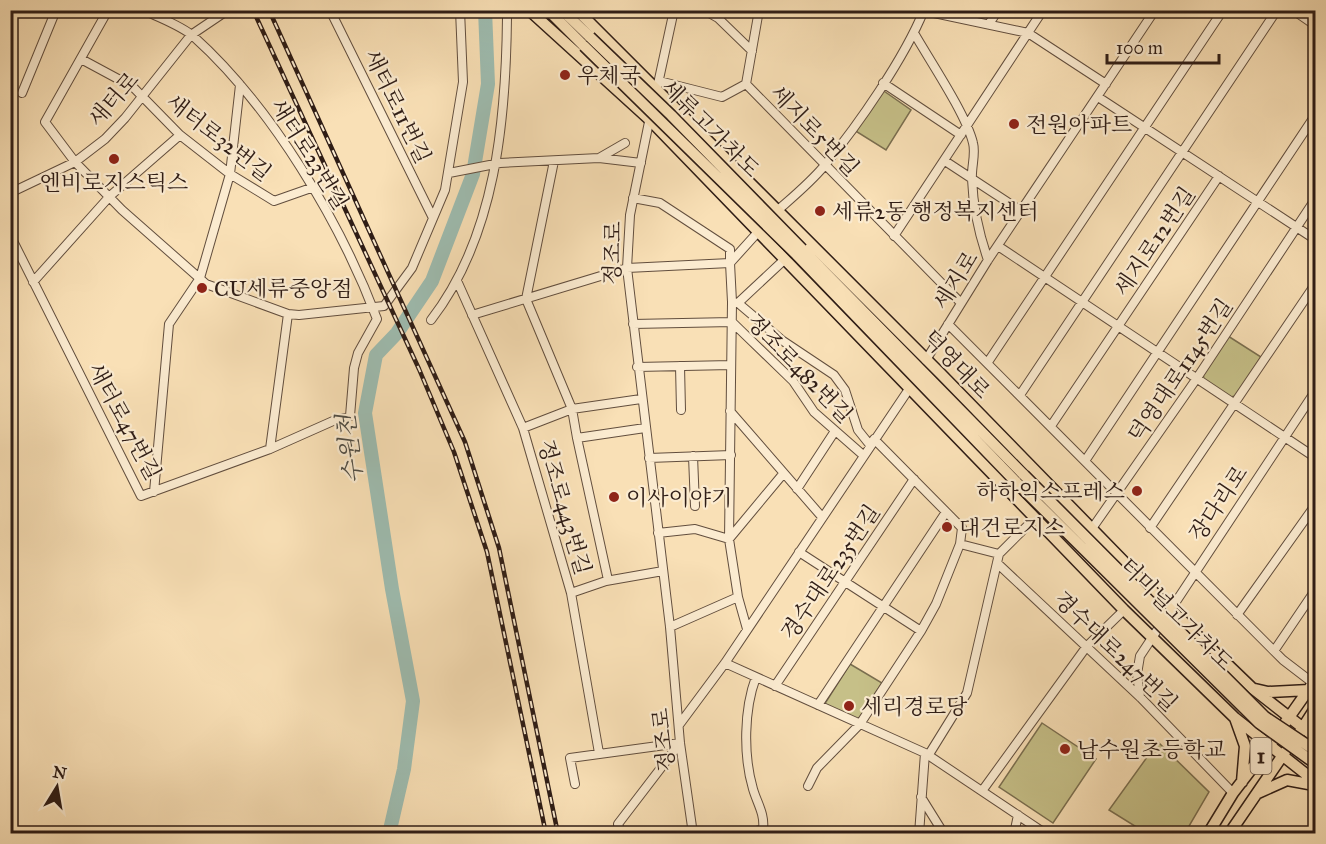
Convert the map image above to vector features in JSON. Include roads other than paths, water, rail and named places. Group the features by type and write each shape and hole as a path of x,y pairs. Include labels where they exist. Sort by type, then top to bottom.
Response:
{"main road":[{"path":"529,10 650,120 1124,610 1235,718 1316,783"},
{"path":"548,10 587,42"},
{"path":"562,10 587,42"},
{"name":"덕영대로","path":"577,10 658,85 1171,610 1252,688 1288,719 1316,738"},
{"name":"세류고가차도","path":"587,42 799,251"},
{"name":"덕영대로","path":"799,251 1020,479"},
{"path":"954,389 973,430"},
{"path":"930,411 973,430"},
{"name":"터미널고가차도","path":"1020,479 1265,717 1316,751"},
{"name":"터미널고가차도","path":"1020,479 1259,723 1316,764"},
{"path":"1252,688 1268,692 1312,684"},
{"name":"1","path":"1208,834 1233,794 1312,684"},
{"name":"1","path":"1229,834 1316,707"},
{"path":"1235,718 1245,746 1242,782"},
{"path":"1255,794 1287,780 1316,783"}],"street":[{"path":"22,93 56,10"},
{"path":"108,10 45,122 75,162 122,210 206,284 288,314 373,309 384,306 412,268 452,173 464,82 460,10"},
{"name":"새터로23번길","path":"144,10 191,34 258,104 330,218 373,309"},
{"name":"새터로","path":"10,193 75,162 105,139 191,34 228,10"},
{"path":"431,320 458,282 484,213 506,84 507,17 510,10"},
{"name":"정조로","path":"674,10 633,198 627,268 637,368 670,627 680,743 693,834"},
{"path":"704,10 718,18 752,51"},
{"name":"세지로5번길","path":"746,84 759,10"},
{"path":"972,10 973,21"},
{"path":"989,24 998,10"},
{"path":"894,236 1043,10"},
{"name":"세지로","path":"926,360 988,260 1155,10"},
{"path":"988,362 1223,10"},
{"name":"세지로12번길","path":"1081,301 1277,10"},
{"path":"1293,10 1316,26"},
{"name":"새터로11번길","path":"331,11 433,218"},
{"path":"778,210 824,166 883,83 914,33 923,11 1028,33 1106,84"},
{"path":"914,33 967,127 974,144 972,179 979,235 988,260"},
{"name":"새터로32번길","path":"81,58 133,87 180,135 230,174 274,201 311,188"},
{"path":"883,83 961,135"},
{"name":"세지로5번길","path":"658,85 722,97 746,84"},
{"name":"세지로5번길","path":"746,84 961,303"},
{"path":"154,492 169,324 200,278 230,174 240,86"},
{"path":"1098,96 1316,240"},
{"path":"1085,461 1316,114"},
{"path":"33,282 110,196 180,135"},
{"path":"599,158 625,143"},
{"path":"452,173 491,166 599,158 641,163"},
{"path":"554,161 526,299 572,409 607,581"},
{"path":"945,161 1021,211"},
{"name":"세지로12번길","path":"1118,326 1219,176"},
{"path":"633,198 660,202 730,249 735,302 732,322 729,539 738,597 747,629"},
{"name":"덕영대로1145번길","path":"1091,530 1197,378 1316,198"},
{"path":"472,315 627,268 730,263 758,232"},
{"name":"새터로47번길","path":"10,235 141,496 270,449 333,421 350,416 354,369 358,353 377,319 373,309"},
{"name":"세지로12번길","path":"998,246 1316,458"},
{"path":"735,302 784,260"},
{"name":"정조로443번길","path":"458,282 523,428 572,593 599,753"},
{"path":"1150,528 1316,283"},
{"path":"1020,395 1081,301"},
{"path":"735,302 783,341 834,375 845,390 858,430 914,479 962,528 960,544 936,604 921,631 860,724 818,768 808,786"},
{"path":"270,449 288,314"},
{"name":"정조로482번길","path":"633,324 732,322 793,381 814,412 863,455"},
{"path":"948,324 1237,615 1312,684"},
{"path":"1051,426 1118,326"},
{"path":"637,368 731,365"},
{"path":"680,366 681,410"},
{"path":"679,725 725,663 909,389"},
{"name":"장다리로","path":"1153,637 1316,390"},
{"path":"523,428 572,409 641,399"},
{"path":"730,410 822,517"},
{"path":"577,438 645,428"},
{"path":"797,489 835,431"},
{"path":"649,458 731,455"},
{"path":"693,456 695,507"},
{"path":"729,539 783,474"},
{"name":"경수대로235번길","path":"775,686 914,479"},
{"path":"1237,615 1316,504"},
{"path":"818,705 946,512"},
{"path":"918,834 926,755 967,693 998,558 1034,519"},
{"path":"658,533 694,529 729,539"},
{"path":"960,544 998,558"},
{"path":"799,552 921,631"},
{"name":"경수대로247번길","path":"998,558 1140,697 1233,794"},
{"path":"572,593 607,581 663,571"},
{"path":"1274,651 1316,590"},
{"path":"670,627 738,597"},
{"path":"982,791 1087,646 1124,610"},
{"path":"1140,697 1137,674 1140,656 1153,637"},
{"path":"725,663 926,755 1046,834"},
{"path":"746,834 763,829 764,819 752,787 747,746 750,693 756,677"},
{"path":"575,784 570,758 680,743"},
{"path":"621,834 618,824 680,743"},
{"path":"921,796 944,834"},
{"path":"1014,834 1018,815"}],"waterway":[{"name":"수원천","path":"389,834 404,769 413,701 392,589 365,413 376,355 397,333 432,281 473,174 488,84 485,10"}],"railway":[{"path":"253,10 419,369 454,452 487,552 546,834"},
{"path":"269,10 465,442 499,548 558,834"}],"place":[{"name":"우체국","path":"565,75"},
{"name":"전원아파트","path":"1014,124"},
{"name":"엔비로지스틱스","path":"114,159"},
{"name":"세류2동 행정복지센터","path":"820,211"},
{"name":"CU세류중앙점","path":"202,288"},
{"name":"하하익스프레스","path":"1137,491"},
{"name":"이사이야기","path":"614,497"},
{"name":"대건로지스","path":"947,527"},
{"name":"세리경로당","path":"849,706"},
{"name":"남수원초등학교","path":"1065,749"}]}
